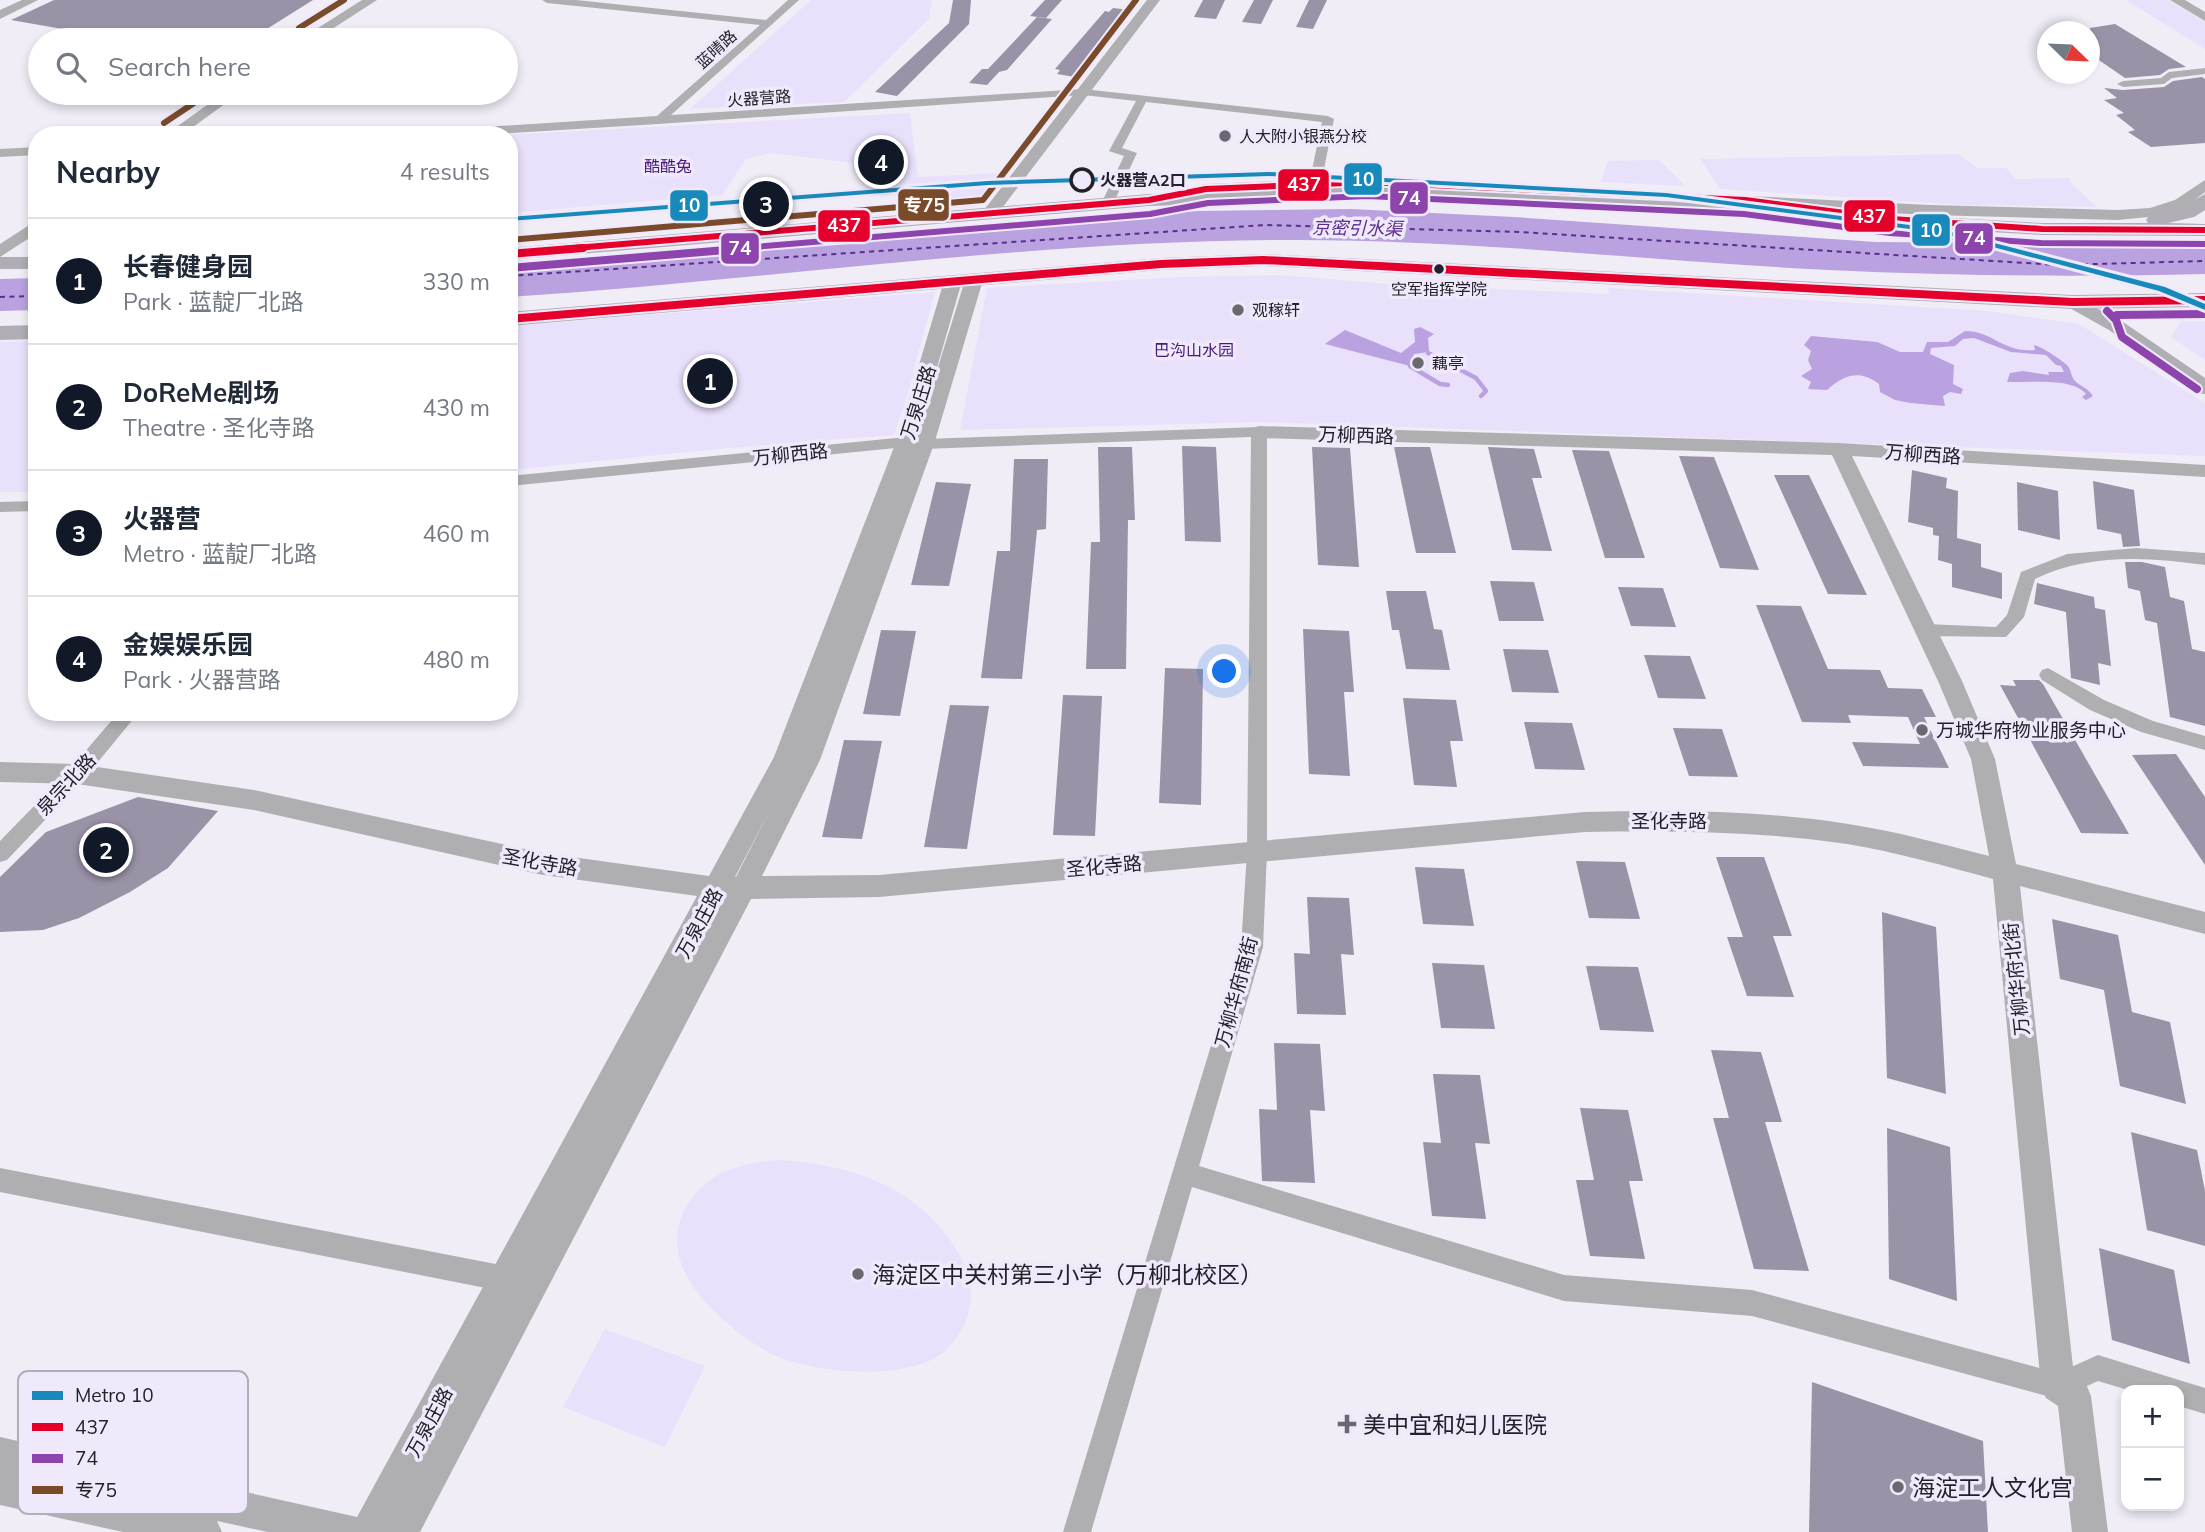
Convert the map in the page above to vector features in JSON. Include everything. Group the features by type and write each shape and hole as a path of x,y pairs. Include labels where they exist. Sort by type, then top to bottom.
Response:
{"highway":[{"path":"518,253 1149,200 1394,192 2042,229 2205,230"},
{"path":"1745,200 1891,219"},
{"path":"2042,229 2163,219 2187,213 2205,200"},
{"path":"518,317 1161,264 1263,260 2073,302 2205,300"},
{"path":"0,263 28,264"},
{"path":"0,333 28,332"}],"main road":[{"path":"2073,302 2116,326 2205,388"},
{"path":"2117,302 2130,314 2131,326 2205,378"}],"street":[{"path":"0,12 22,0"},
{"path":"0,12 32,0"},
{"path":"310,28 356,0"},
{"path":"326,28 371,0"},
{"path":"547,0 769,23"},
{"name":"蓝晴路","path":"658,121 794,0"},
{"path":"1091,92 1154,0"},
{"path":"999,212 1091,92 1167,0"},
{"path":"2176,0 2205,17"},
{"path":"2197,0 2205,5"},
{"path":"2123,84 2164,81 2169,75 2205,71"},
{"name":"火器营路","path":"518,129 1091,92 1328,119 1315,184"},
{"path":"1107,204 1132,153 1115,150 1143,98"},
{"path":"170,126 200,105"},
{"path":"185,126 216,105"},
{"path":"0,153 28,151"},
{"path":"1149,200 1206,189 1315,184 1447,184 1998,213 2118,215 2152,213 2181,203 2205,185"},
{"path":"0,239 28,220"},
{"path":"0,252 28,232"},
{"name":"万泉庄路","path":"401,1532 730,888 915,443 963,280"},
{"name":"万柳西路","path":"518,480 915,443 1259,432 1839,449 2205,471"},
{"name":"万柳华府南街","path":"1077,1532 1252,947 1257,852 1259,432"},
{"name":"万柳华府北街","path":"1839,449 1926,630 1983,759 2005,872 2058,1385 2074,1396 2091,1532"},
{"path":"0,507 28,506"},
{"path":"1926,630 2000,633 2015,617 2026,576 2062,561 2103,554 2205,559"},
{"path":"2048,675 2097,705 2148,727 2205,744"},
{"name":"泉宗北路","path":"0,854 77,774 122,721"},
{"name":"圣化寺路","path":"0,772 77,774 254,800 543,864 730,888 880,886 1585,822 1697,820 1786,825 1885,841 2132,908 2205,923"},
{"name":"万泉庄路","path":"369,1532 506,1279 730,888"},
{"path":"1184,1174 1564,1288 1752,1303 2058,1385 2098,1368 2154,1385"},
{"path":"0,1180 506,1279"},
{"path":"2184,1395 2205,1401"},
{"path":"0,1455 18,1459"},
{"path":"0,1487 18,1491"},
{"path":"248,1510 349,1532"},
{"path":"122,1514 204,1532"}],"green space":[{"path":"811,0 932,0 929,19 844,102 690,109"},
{"path":"2126,0 2168,0 2205,22 2205,49"},
{"name":"酷酷兔","path":"910,113 918,177 1002,173 974,207 906,210 870,165 771,153 746,159 722,195 518,212 518,134"},
{"path":"1958,154 1978,168 2006,168 2016,179 2069,178 2097,207 1963,205 1720,189 1700,159"},
{"path":"1659,160 1686,186 1601,182 1608,161"},
{"name":"巴沟山水园","path":"1279,275 1390,284 1609,294 1608,288 1987,311 2079,324 2205,403 2205,456 1260,422 960,430 987,288 1181,277"},
{"path":"935,292 914,374 894,435 518,469 518,325"},
{"path":"2181,321 2205,321 2205,360 2171,337"},
{"path":"28,341 28,492 0,492 0,342"},
{"path":"779,1160 837,1168 875,1181 910,1200 940,1227 962,1259 971,1295 961,1331 947,1349 932,1359 891,1370 868,1372 821,1368 784,1359 762,1349 733,1328 707,1304 692,1286 678,1254 678,1230 688,1203 697,1191 720,1174 748,1164"},
{"path":"605,1329 705,1366 665,1447 563,1407"}],"water":[{"name":"京密引水渠","path":"1351,209 1514,217 1875,242 2042,243 2205,239 2205,274 2017,275 1876,272 1420,243 1284,240 1187,242 993,254 518,296 518,265 977,226 1199,211"},
{"path":"28,278 28,310 0,311 0,279"},
{"path":"1420,327 1434,334 1428,338 1429,352 1414,354 1410,366 1325,344 1345,330 1401,353 1415,342 1414,329"},
{"path":"1965,331 1983,334 2014,348 2035,350 2034,345 2042,348 2067,365 2075,381 2093,396 2086,400 2082,397 2086,394 2080,389 2061,383 2007,382 2010,373 2023,371 2049,375 2048,372 2064,372 2061,366 2056,365 2046,355 2011,352 1974,338 1963,339 1955,346 1931,348 1930,354 1954,365 1953,384 1963,389 1961,394 1950,392 1943,396 1945,406 1895,400 1880,392 1879,384 1865,376 1846,378 1827,390 1808,389 1811,382 1801,376 1812,369 1808,360 1811,351 1804,345 1811,336 1877,342 1900,352 1923,352 1927,342 1948,342"}],"building":[{"path":"54,0 313,0 268,28 57,28 11,20"},
{"path":"953,0 971,0 969,24 897,96 875,92 949,23"},
{"path":"1045,0 1062,0 1046,18 1030,16"},
{"path":"1203,0 1225,0 1216,19 1194,17"},
{"path":"1254,0 1273,0 1261,24 1242,22"},
{"path":"1309,0 1327,0 1313,29 1296,27"},
{"path":"1113,8 1130,10 1075,77 1057,74 1060,70 1055,69 1105,11 1109,12"},
{"path":"1037,17 1052,19 1007,70 999,72 987,85 969,83 982,69 988,69"},
{"path":"2115,24 2186,67 2169,69 2160,75 2125,78 2100,61 2100,26"},
{"path":"2202,77 2205,79 2205,143 2151,147 2128,132 2135,130 2116,115 2124,113 2104,100 2117,98 2104,88 2123,90 2164,87 2173,81"},
{"path":"1182,446 1216,447 1221,542 1185,541"},
{"path":"1098,447 1132,447 1135,520 1128,520 1126,669 1086,669 1091,542 1100,542"},
{"path":"1312,447 1350,448 1359,567 1318,565"},
{"path":"1394,447 1430,447 1456,553 1416,553"},
{"path":"1488,447 1534,449 1542,478 1532,478 1552,551 1512,550"},
{"path":"1572,450 1609,451 1645,558 1605,558"},
{"path":"1679,456 1714,457 1759,570 1720,568"},
{"path":"1014,459 1048,459 1046,529 1037,530 1022,679 981,678 997,551 1010,551"},
{"path":"1912,470 1947,478 1946,488 1958,491 1957,538 1981,544 1981,567 2002,573 2002,599 1952,587 1952,564 1938,560 1939,536 1933,535 1933,528 1908,522"},
{"path":"1774,475 1809,475 1867,595 1828,594"},
{"path":"2093,481 2134,490 2140,546 2123,547 2121,534 2097,529"},
{"path":"936,482 971,484 949,586 911,585"},
{"path":"2017,482 2058,491 2060,540 2018,530"},
{"path":"2125,562 2142,562 2165,567 2170,597 2184,601 2192,649 2205,652 2205,726 2170,717 2157,623 2145,620 2140,591 2128,588"},
{"path":"1490,581 1534,582 1544,621 1499,621"},
{"path":"2037,583 2094,597 2095,608 2105,610 2111,666 2098,663 2100,685 2071,678 2066,612 2034,604"},
{"path":"1618,587 1663,588 1676,627 1631,626"},
{"path":"1386,591 1426,591 1434,629 1442,630 1450,670 1406,669 1399,630 1392,630"},
{"path":"1756,605 1801,606 1828,669 1880,670 1888,688 1922,689 1936,717 1924,717 1949,768 1863,766 1852,742 1920,744 1908,717 1848,715 1851,723 1802,722"},
{"path":"1303,629 1349,631 1354,692 1344,692 1350,776 1309,774"},
{"path":"881,630 916,631 900,716 863,714"},
{"path":"1503,649 1548,650 1559,693 1512,692"},
{"path":"1644,655 1690,656 1706,699 1658,698"},
{"path":"1165,668 1203,669 1201,805 1159,803"},
{"path":"2013,680 2039,680 2043,684 2129,834 2081,833 2000,685 2016,686"},
{"path":"1063,695 1102,696 1095,836 1053,835"},
{"path":"1403,698 1456,700 1463,741 1450,741 1457,787 1414,785"},
{"path":"950,705 989,706 967,849 924,847"},
{"path":"1524,722 1572,723 1585,770 1535,769"},
{"path":"1673,728 1722,729 1738,777 1689,776"},
{"path":"844,740 882,741 862,839 822,837"},
{"path":"2176,754 2205,797 2205,865 2132,755"},
{"path":"138,797 218,811 168,868 130,892 79,918 43,930 0,932 0,877 46,832"},
{"path":"1716,857 1764,857 1792,936 1773,936 1794,997 1747,996 1727,937 1743,937"},
{"path":"1576,861 1625,862 1640,919 1589,918"},
{"path":"1415,867 1464,869 1474,926 1423,924"},
{"path":"1307,897 1349,898 1354,955 1341,954 1346,1015 1297,1014 1294,953 1310,954"},
{"path":"1882,912 1936,927 1946,1094 1887,1078"},
{"path":"2052,919 2118,935 2132,1012 2170,1022 2186,1104 2120,1086 2104,990 2060,979"},
{"path":"1432,963 1484,965 1495,1029 1441,1028"},
{"path":"1586,966 1638,967 1654,1032 1600,1030"},
{"path":"1274,1043 1320,1044 1325,1111 1310,1110 1315,1183 1262,1181 1259,1109 1277,1110"},
{"path":"1711,1050 1761,1052 1782,1122 1765,1122 1809,1271 1754,1269 1713,1118 1729,1118"},
{"path":"1433,1074 1480,1075 1490,1144 1475,1143 1486,1219 1432,1216 1423,1142 1441,1143"},
{"path":"1580,1108 1628,1110 1643,1181 1629,1181 1645,1259 1590,1256 1576,1180 1594,1180"},
{"path":"1887,1128 1950,1147 1957,1301 1889,1279"},
{"path":"2131,1132 2197,1150 2205,1191 2205,1246 2147,1230"},
{"path":"2099,1248 2174,1270 2190,1364 2112,1340"},
{"name":"海淀工人文化宫","path":"1812,1382 1983,1441 1988,1532 1809,1532"}],"waterway":[{"path":"1428,353 1476,378 1486,391 1481,396"},
{"path":"1410,366 1440,384 1448,385"}],"ferry route":[{"path":"518,275 1265,225 1519,232 2059,265 2205,261"},
{"path":"0,297 28,296"}],"metro line":[{"name":"10","path":"518,218 988,183 1269,174 1666,195 1940,231 2162,289 2205,307"}],"transit line":[{"name":"专75","path":"299,28 344,0"},
{"name":"专75","path":"518,239 983,200 1136,0"},
{"name":"专75","path":"164,123 191,105"},
{"name":"437","path":"518,253 1149,200 1206,189 1367,182 1745,200 1891,219 2042,229 2205,230"},
{"name":"74","path":"518,267 1150,214 1208,203 1367,196 1744,214 1890,233 2041,243 2205,244"},
{"name":"437","path":"518,318 1161,264 1263,260 2073,302 2205,300"},
{"name":"74","path":"2107,311 2116,320 2122,337 2197,389"},
{"name":"74","path":"2117,315 2205,314"}],"place":[{"name":"人大附小银燕分校","path":"1225,136"},
{"name":"金娱娱乐园","path":"881,162"},
{"name":"火器营A2口","path":"1082,180"},
{"name":"火器营","path":"766,204"},
{"name":"空军指挥学院","path":"1439,269"},
{"name":"观稼轩","path":"1238,310"},
{"name":"藕亭","path":"1418,363"},
{"name":"长春健身园","path":"710,381"},
{"name":"万城华府物业服务中心","path":"1922,730"},
{"name":"DoReMe剧场","path":"106,850"},
{"name":"海淀区中关村第三小学（万柳北校区）","path":"858,1274"},
{"name":"美中宜和妇儿医院","path":"1347,1424"},
{"name":"海淀工人文化宫","path":"1898,1487"}]}
